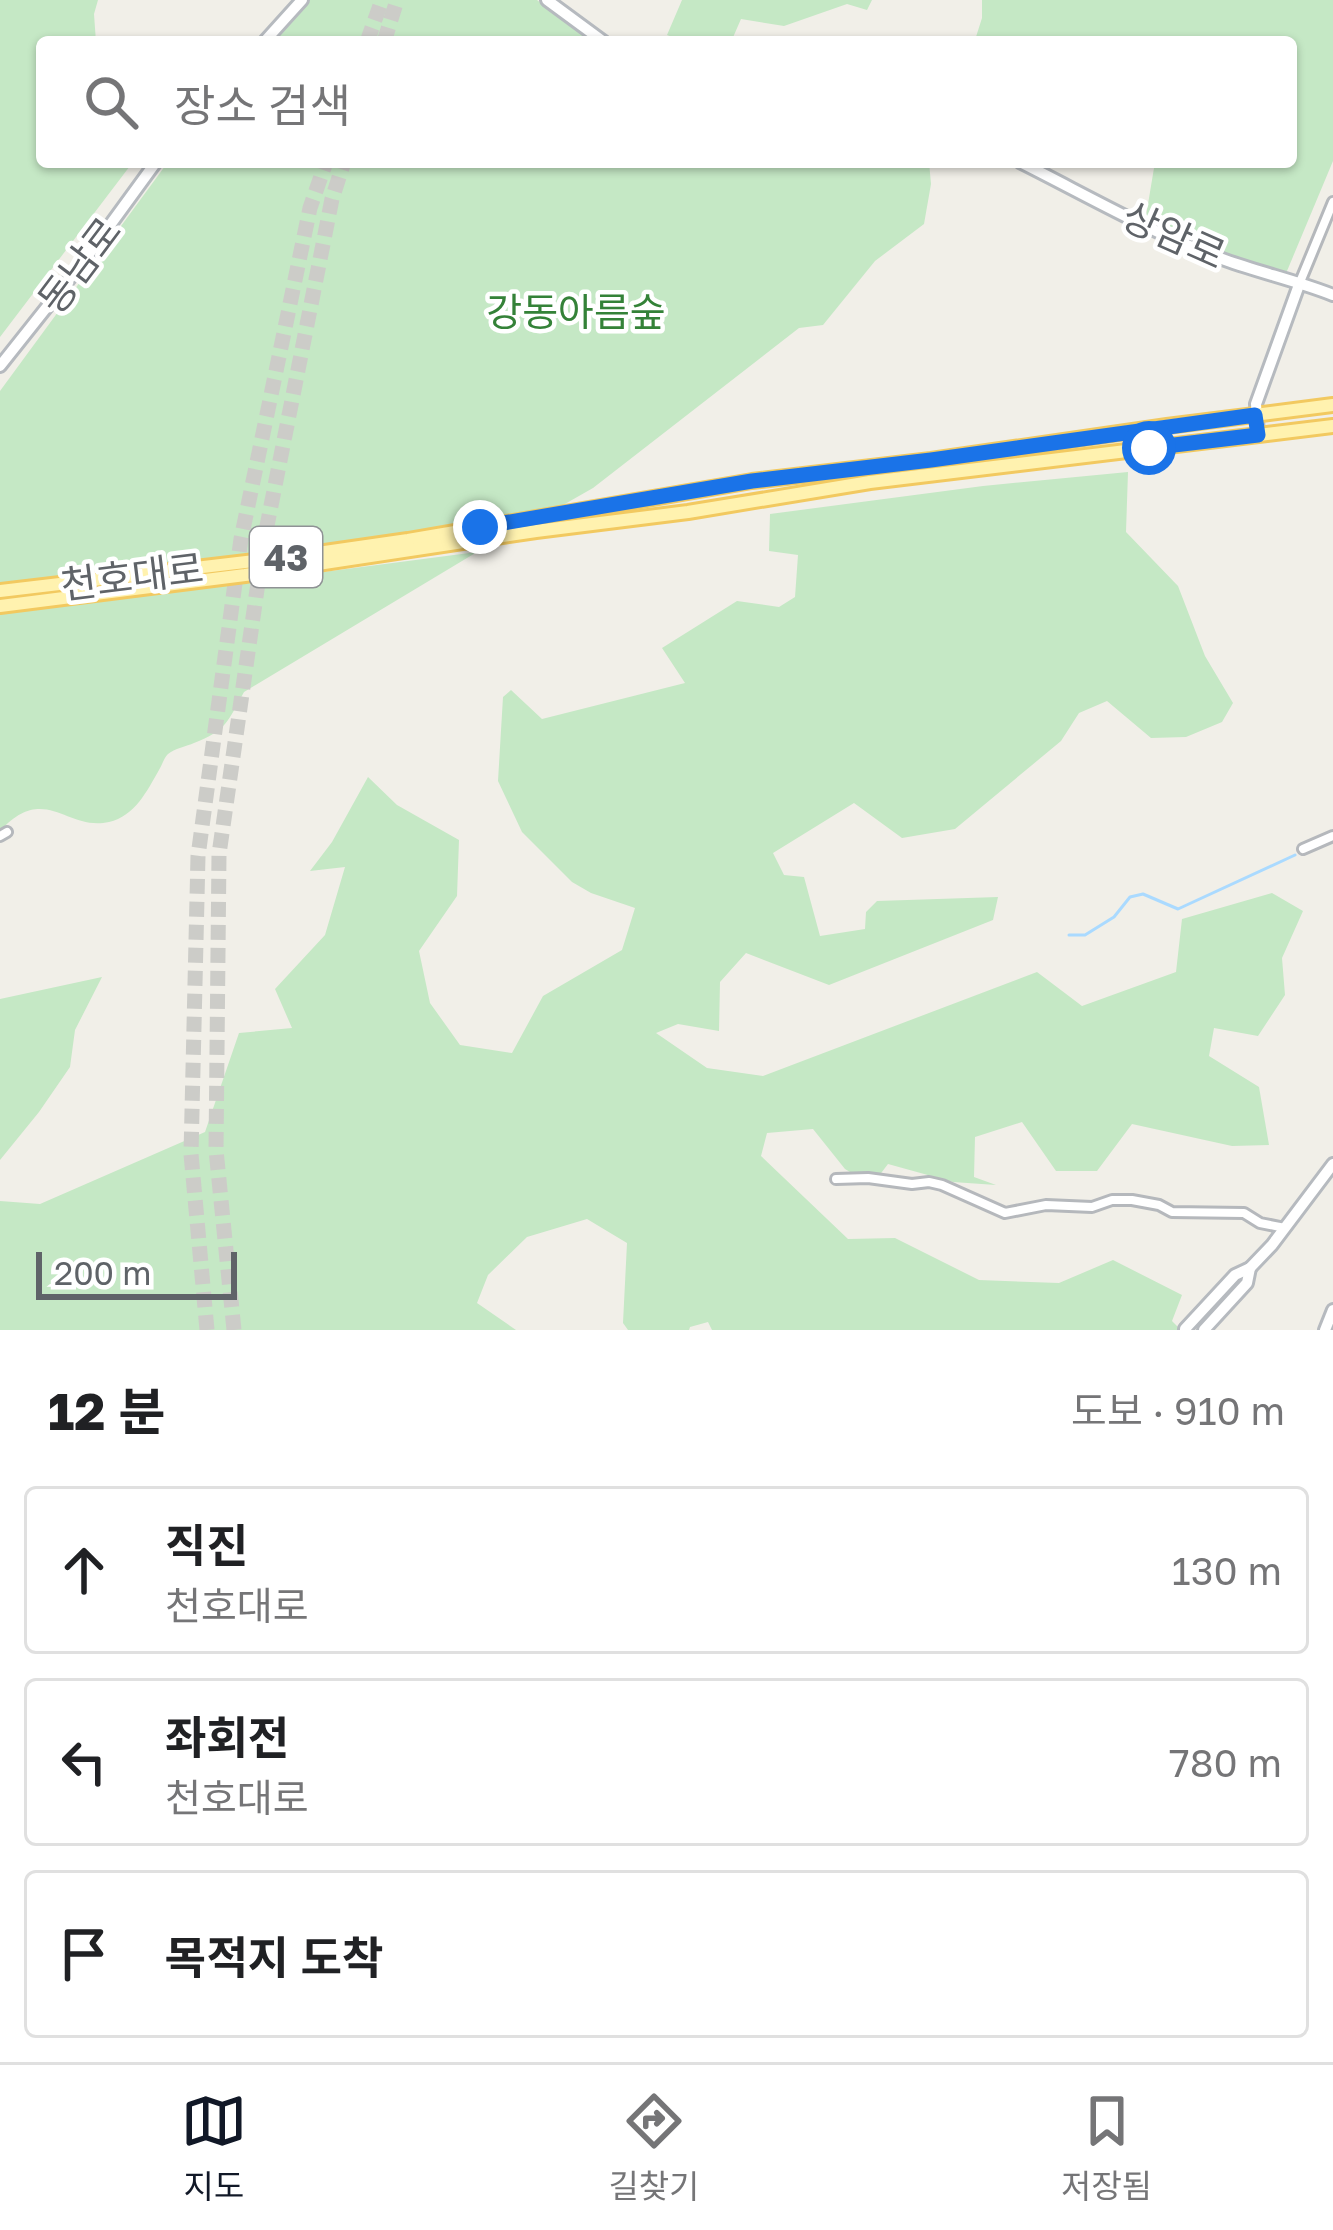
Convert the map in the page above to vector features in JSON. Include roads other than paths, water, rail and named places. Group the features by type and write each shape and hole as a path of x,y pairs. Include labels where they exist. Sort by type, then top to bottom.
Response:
{"main road":[{"path":"269,36 302,0"},
{"path":"547,0 596,36"},
{"name":"동남로","path":"0,366 152,168"},
{"name":"상암로","path":"1032,168 1226,261 1333,295"},
{"path":"1258,435 1257,402 1300,282"},
{"name":"천호대로","path":"0,591 297,556 752,481 1333,405"},
{"name":"천호대로","path":"0,606 690,512 870,482 1333,426"},
{"path":"1185,1329 1287,1228 1333,1164"},
{"path":"1204,1330 1247,1283 1250,1268"},
{"path":"1325,1330 1333,1310"}],"street":[{"path":"1300,282 1333,202"},
{"path":"1303,849 1333,836"},
{"path":"836,1178 942,1185 1005,1213 1046,1205 1092,1207 1112,1200 1132,1201 1172,1212 1244,1213 1287,1228"}],"waterway":[{"path":"1069,935 1085,935 1114,917 1130,897 1143,894 1178,909 1295,855"}],"tunnel":[{"path":"369,36 382,0"},
{"path":"386,36 397,0"},
{"path":"207,1330 191,1154 198,856 241,539 310,208 324,168"},
{"path":"234,1330 216,1150 219,854 264,541 342,168"}],"park label":[{"name":"강동아름숲","path":"576,311"}]}
